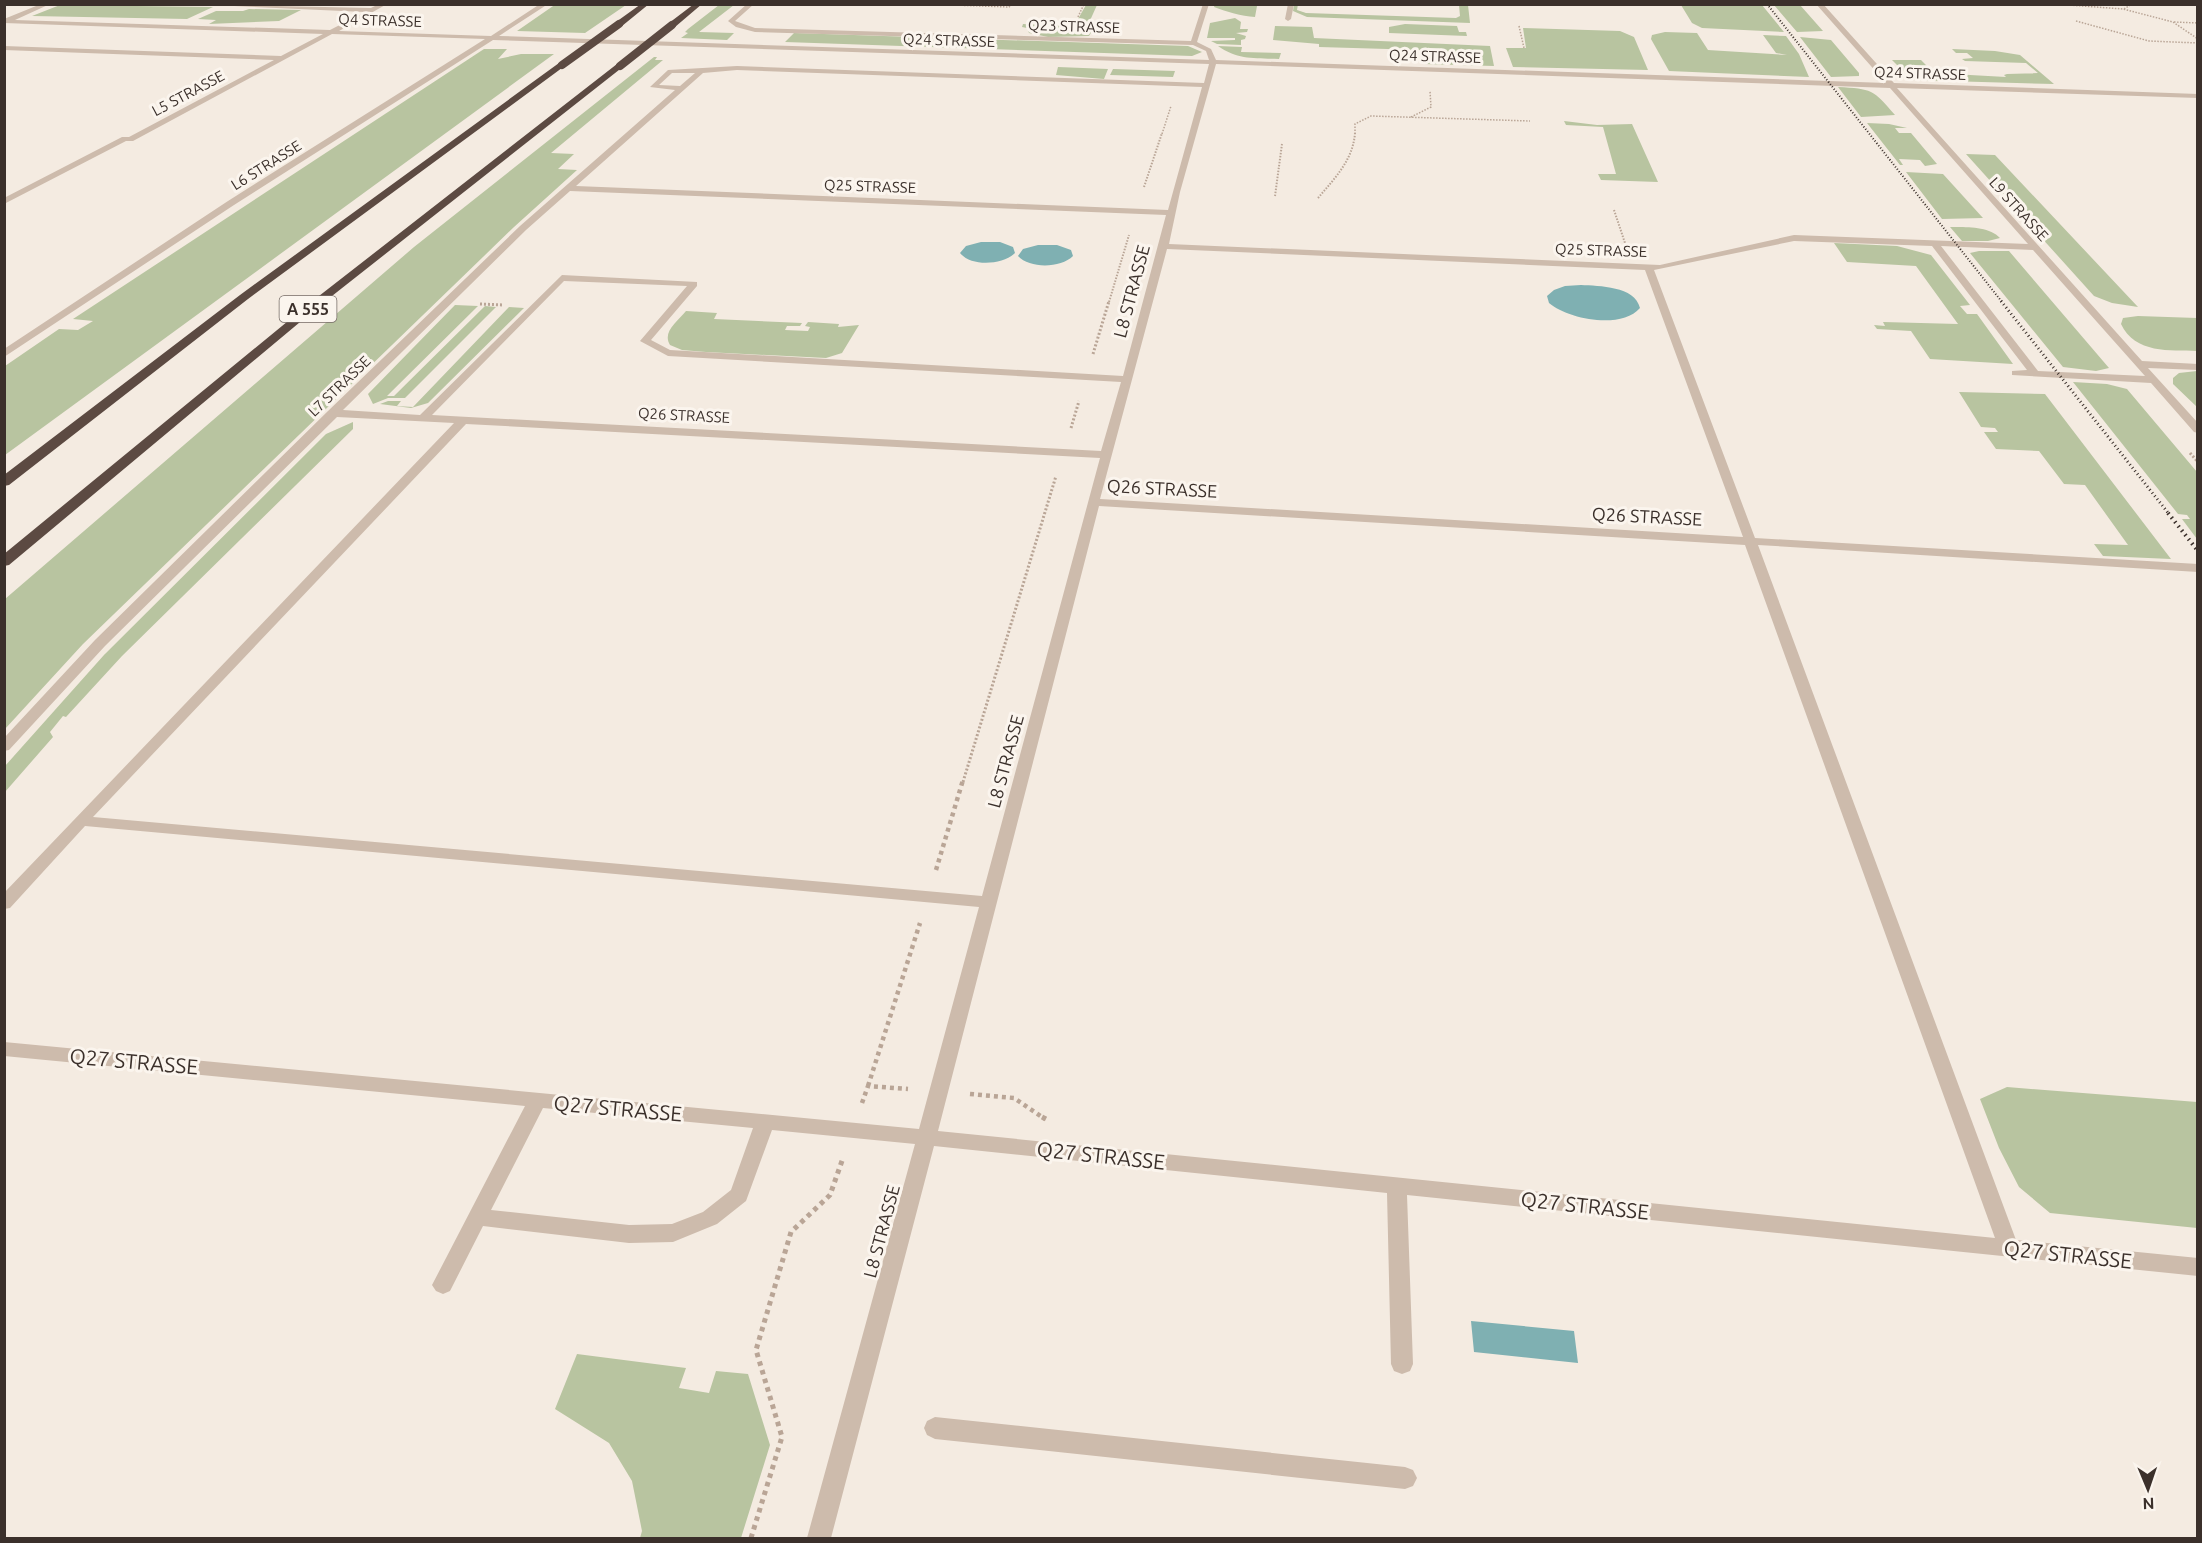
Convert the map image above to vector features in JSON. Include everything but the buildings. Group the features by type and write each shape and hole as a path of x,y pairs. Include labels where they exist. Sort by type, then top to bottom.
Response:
{"highway":[{"name":"A 555","path":"4,482 244,297 646,4"},
{"name":"A 555","path":"4,562 314,304 699,4"}],"lane":[{"path":"5,21 47,4"},
{"path":"193,4 373,10"},
{"name":"L5 STRASSE","path":"4,202 384,4"},
{"name":"L6 STRASSE","path":"4,354 231,203 545,4"},
{"name":"Q23 STRASSE","path":"751,4 731,21 738,26 755,30 1194,43"},
{"path":"1206,4 1194,43 1209,50 1213,62"},
{"path":"1288,19 1291,4"},
{"name":"L9 STRASSE","path":"1820,4 2198,430"},
{"name":"Q4 STRASSE","path":"5,21 575,40"},
{"name":"Q24 STRASSE","path":"575,40 671,43 1050,68 1213,62 2198,96"},
{"path":"4,48 283,58"},
{"name":"L8 STRASSE","path":"819,1539 1106,455 1213,62"},
{"name":"L7 STRASSE","path":"4,747 100,643 332,413 523,228 700,71 712,68 1050,68"},
{"path":"1050,68 1178,84 1205,85"},
{"path":"680,88 653,87 670,71 700,71"},
{"name":"Q25 STRASSE","path":"567,188 1171,213"},
{"name":"Q25 STRASSE","path":"1163,246 1660,268 1794,238 2034,247"},
{"path":"1934,243 2035,374"},
{"path":"1641,267 1751,541 2009,1248"},
{"path":"423,418 562,278 694,284 645,341 668,353 1128,378"},
{"path":"2139,364 2198,367"},
{"path":"2016,373 2153,380"},
{"name":"Q26 STRASSE","path":"332,413 1106,455"},
{"path":"4,904 463,420"},
{"name":"Q26 STRASSE","path":"1094,502 2198,568"},
{"path":"82,821 988,902"},
{"name":"Q27 STRASSE","path":"4,1049 926,1137 2198,1267"},
{"path":"443,1285 537,1100"},
{"path":"477,1217 628,1234 673,1233 710,1218 739,1196 765,1122"},
{"path":"1397,1185 1402,1364"},
{"path":"935,1428 1405,1478"}],"path":[{"path":"926,4 1009,7 1011,4"},
{"path":"2055,4 2123,9 2173,22 2198,23"},
{"path":"2123,9 2132,4"},
{"path":"2076,21 2149,41 2198,43"},
{"path":"2173,22 2198,39"},
{"path":"1411,117 1431,107 1429,70"},
{"path":"868,1086 1136,212 1178,84"},
{"path":"1318,198 1350,159 1356,142 1355,124 1371,116 1530,121"},
{"path":"1275,196 1282,144"},
{"path":"1614,210 1641,267"}],"green space":[{"path":"556,4 626,5 585,33 517,31"},
{"path":"1215,4 1257,6 1255,17 1224,11 1214,7"},
{"path":"1298,4 1297,10 1306,13 1456,18 1460,16 1459,5 1468,5 1470,23 1307,17 1293,11 1294,5"},
{"path":"60,5 213,7 187,19 32,16"},
{"path":"719,5 734,5 699,32 734,33 727,40 681,38 688,33 685,32 688,29"},
{"path":"1086,5 1097,5 1088,25 1095,26 1089,36 1048,37 1029,33 1027,28 1022,27 1023,24 1074,26"},
{"path":"1681,5 1762,5 1784,32 1702,28 1692,23"},
{"path":"1774,5 1800,5 1823,31 1797,32"},
{"path":"301,10 279,21 209,24 216,20 198,19 216,11"},
{"path":"1235,18 1241,22 1240,29 1248,29 1247,32 1236,33 1246,36 1241,40 1241,45 1217,44 1211,41 1235,40 1235,38 1207,38 1210,23"},
{"path":"1405,24 1457,26 1459,32 1466,32 1467,36 1389,33 1389,27"},
{"path":"1275,26 1312,27 1314,38 1490,46 1494,66 1424,64 1423,58 1461,59 1460,54 1432,53 1432,57 1423,57 1422,50 1319,47 1319,44 1273,40"},
{"path":"1523,28 1620,31 1634,37 1648,70 1513,67 1506,48 1526,48"},
{"path":"1665,32 1697,33 1708,50 1787,55 1776,53 1763,35 1786,36 1799,54 1809,77 1669,71 1651,39 1652,35"},
{"path":"794,33 1188,46 1202,52 1192,56 785,42"},
{"path":"1800,37 1831,40 1859,73 1859,76 1831,77"},
{"path":"1218,46 1242,47 1241,52 1281,53 1279,59 1247,57 1232,54"},
{"path":"484,49 507,49 498,59 521,54 554,54 5,455 5,366 59,329 78,330 93,321 73,319"},
{"path":"1952,49 2020,55 2054,84 1912,80 1892,60 1921,60 1934,73 2006,77 2004,75 2007,74 2038,73 2026,63 1965,61 1962,59 1973,58 1967,53 1956,53"},
{"path":"654,57 657,57 655,60 663,60 551,153 574,154 558,169 577,170 514,227 83,644 5,729 5,599 414,247"},
{"path":"1058,67 1108,69 1104,79 1056,75"},
{"path":"1113,69 1175,71 1173,77 1110,75"},
{"path":"1838,87 1871,92 1882,100 1895,115 1861,117"},
{"path":"1564,121 1597,125 1632,124 1658,182 1601,180 1598,174 1616,174 1603,127 1566,125"},
{"path":"1867,123 1907,128 1895,128 1899,133 1911,133 1937,164 1925,166 1920,160 1899,159 1903,165 1900,165"},
{"path":"1966,154 1995,155 2138,307 2112,303 2094,296"},
{"path":"1906,172 1943,174 1983,218 1942,219"},
{"path":"1950,227 1984,229 2000,238 1988,241 1962,241"},
{"path":"1834,243 1897,246 1931,255 1970,305 1960,306 1967,314 1977,314 2013,364 1930,359 1911,331 1877,329 1874,325 1885,326 1883,322 1958,324 1916,266 1847,262"},
{"path":"2009,251 2109,368 2096,371 2063,367 1970,253"},
{"path":"455,305 478,306 387,396 394,396 485,306 496,307 405,398 388,398 373,404 368,394"},
{"path":"509,307 524,308 428,403 411,408 380,404 388,401 401,401 397,406 413,407"},
{"path":"686,311 717,313 714,319 802,323 800,326 787,326 785,330 808,331 810,327 805,326 808,322 839,324 838,327 859,325 842,353 826,358 706,352 682,350 670,345 669,331"},
{"path":"2138,316 2197,318 2197,351 2165,350 2135,341 2121,324 2123,318"},
{"path":"2198,371 2197,407 2173,384 2173,378 2179,373"},
{"path":"2073,382 2107,384 2127,389 2197,472 2197,539 2182,519 2190,519 2187,515 2178,514"},
{"path":"1959,392 2045,394 2171,559 2103,556 2094,544 2128,545 2085,485 2064,484 2039,451 1996,449 1984,432 1998,432 1995,428 1981,427"},
{"path":"353,422 353,429 122,656 66,717 63,716 50,732 53,737 5,792 5,766 104,655 326,434"},
{"path":"2007,1087 2197,1102 2197,1228 2050,1213 2019,1187 1999,1148 1980,1099"},
{"path":"577,1354 686,1368 679,1388 709,1393 716,1371 748,1374 770,1445 741,1538 640,1538 642,1531 632,1481 609,1443 555,1409"}],"water":[{"path":"981,242 1000,242 1013,247 1015,253 1003,260 987,263 972,261 960,253 966,246"},
{"path":"1038,245 1057,245 1071,250 1073,256 1061,263 1038,265 1018,256 1023,249"},
{"path":"1581,285 1624,291 1637,301 1640,308 1620,319 1594,320 1569,314 1549,303 1547,296 1554,290 1565,286"},
{"path":"1471,1321 1574,1331 1578,1363 1474,1352"}],"railway":[{"path":"1767,4 2002,302"},
{"path":"2001,301 2169,514"},
{"path":"2168,513 2198,551"}]}
